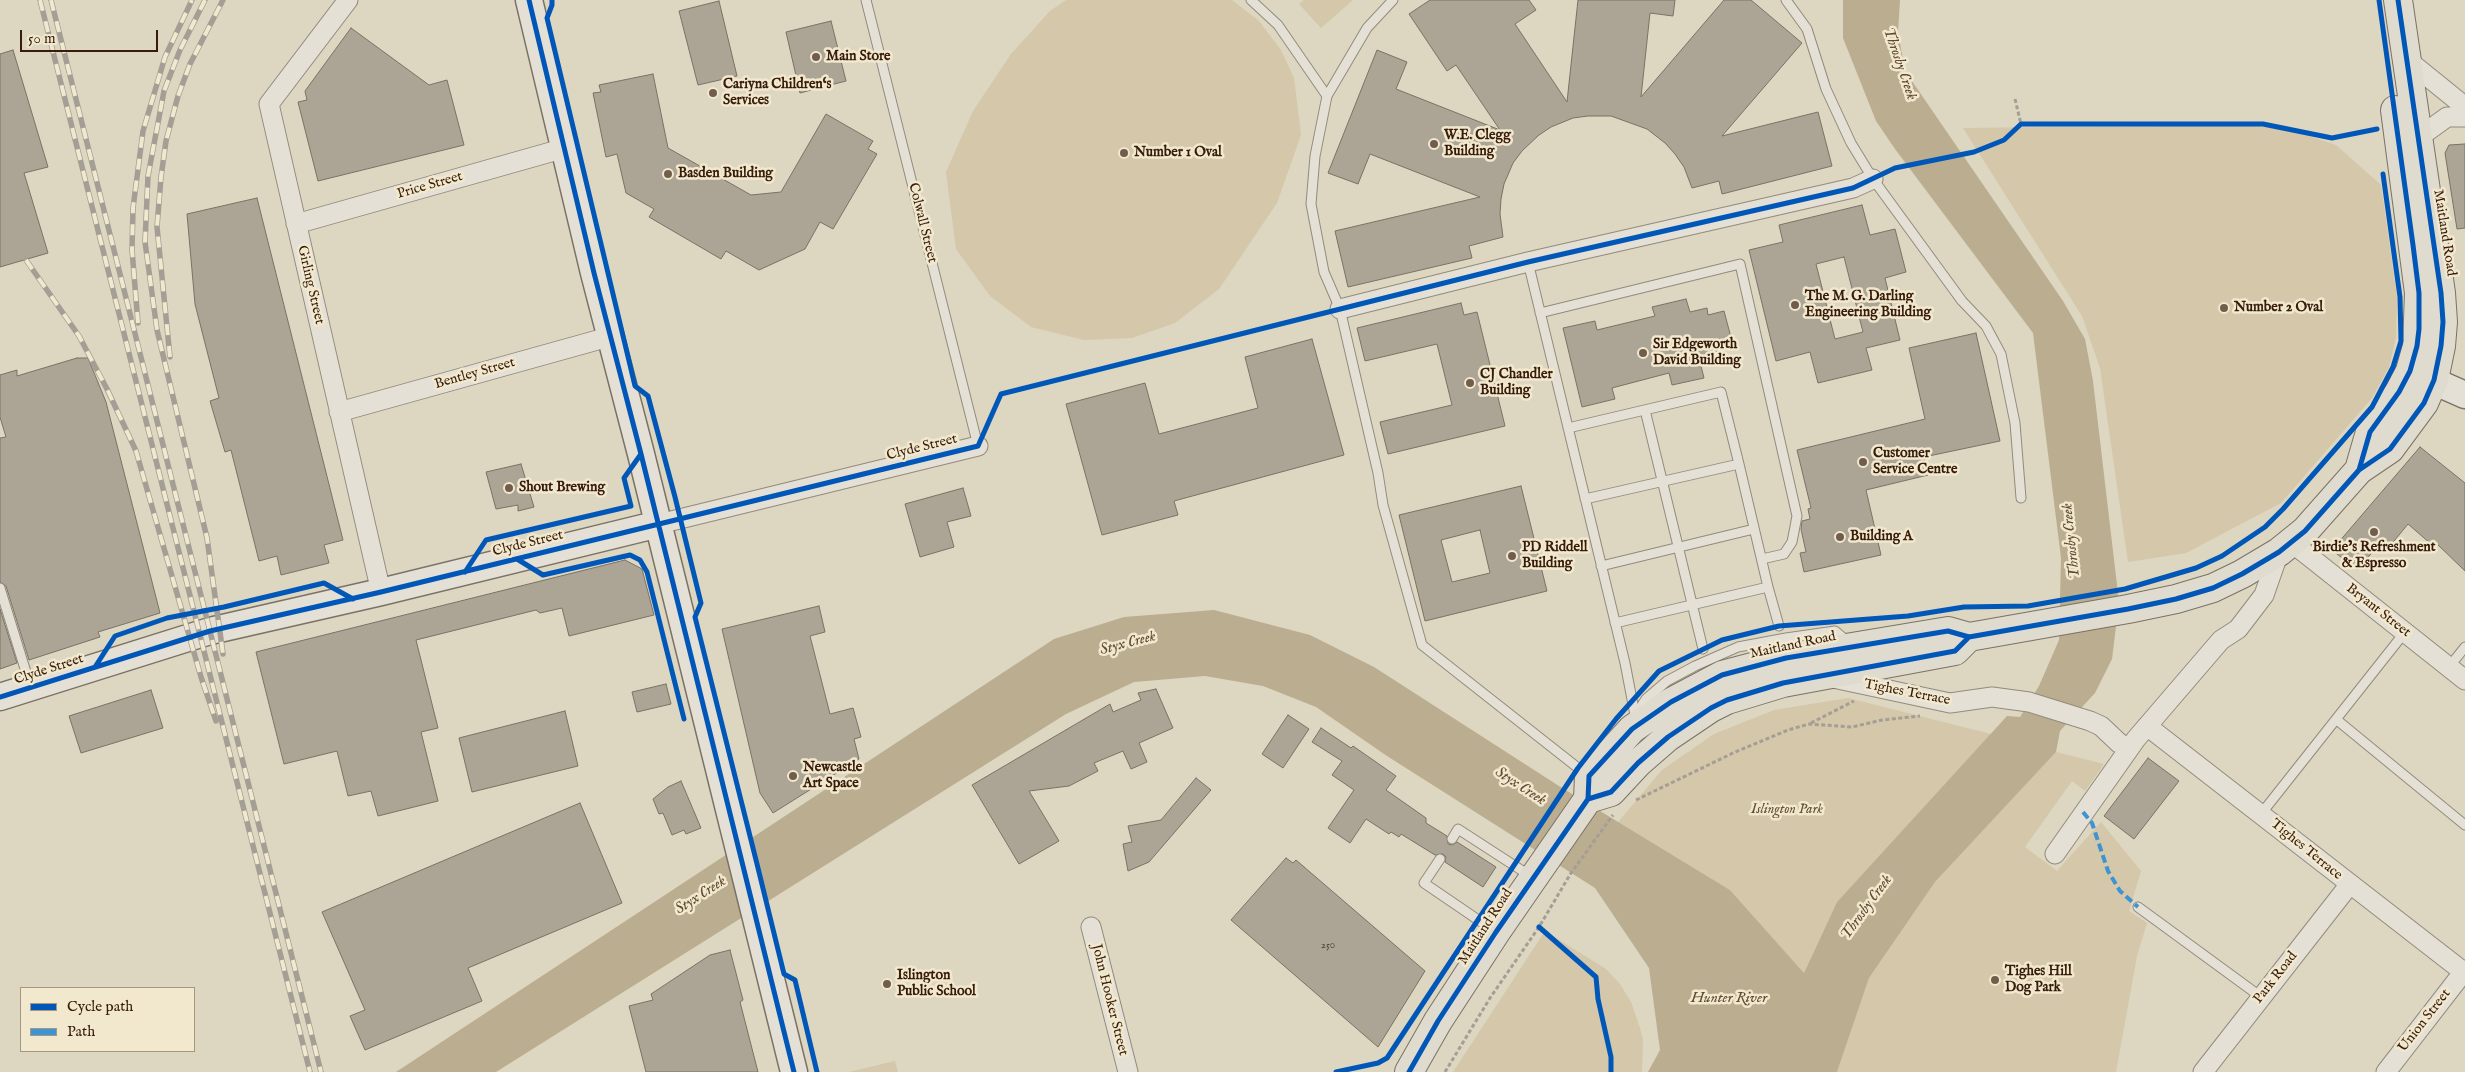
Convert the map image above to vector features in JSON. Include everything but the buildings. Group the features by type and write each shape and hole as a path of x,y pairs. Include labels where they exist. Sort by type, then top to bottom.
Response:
{"main road":[{"name":"Maitland Road","path":"2379,0 2419,293 2417,346 2422,376"},
{"name":"Maitland Road","path":"1409,1072 1438,1021 1540,868 1589,788 1633,722 1722,675 1753,665 1852,645 1948,631 1969,637 2128,610 2213,588 2242,574 2285,547 2323,511 2359,470 2370,432 2394,398 2422,376 2441,346 2442,293 2398,0"},
{"name":"Maitland Road","path":"1589,788 1611,792 1650,752 1711,708 1727,700 1765,688 1955,651 1969,637"}],"street":[{"name":"Girling Street","path":"348,0 269,104 381,592"},
{"path":"529,0 594,273 612,336 794,1072"},
{"path":"2406,59 2458,101 2465,110"},
{"path":"2418,138 2447,117 2465,117"},
{"name":"Price Street","path":"296,224 565,148"},
{"path":"1340,308 1528,262 1853,188 1873,179"},
{"name":"Bentley Street","path":"339,412 612,336"},
{"path":"2422,376 2465,395"},
{"name":"Clyde Street","path":"0,697 210,631 381,592 978,446"},
{"path":"2055,854 2129,748 2221,640 2238,629 2264,595 2285,547"},
{"name":"Bryant Street","path":"2285,547 2405,632 2465,680"},
{"name":"Tighes Terrace","path":"1822,676 1950,703 1992,698 2029,702 2090,720 2101,726 2118,743 2129,748"},
{"name":"Tighes Terrace","path":"2147,726 2464,972"},
{"name":"Park Road","path":"2203,1072 2350,884"},
{"name":"John Hooker Street","path":"1091,927 1128,1072"},
{"name":"Union Street","path":"2386,1072 2464,972"}],"lane":[{"name":"Colwall Street","path":"866,0 978,446"},
{"path":"1251,0 1278,25 1327,96"},
{"path":"1393,0 1367,28 1327,96 1315,156 1312,204 1324,272 1340,308 1378,474 1383,505 1422,645 1589,788"},
{"path":"1786,0 1807,29 1826,89 1851,143 1873,179 1962,301 1986,326 2001,354 2015,423 2021,498"},
{"path":"1528,262 1615,623 1633,722"},
{"path":"1540,313 1740,264 1797,516 1792,542 1784,554 1762,560"},
{"path":"1568,428 1721,392 1779,626"},
{"path":"1645,410 1703,649"},
{"path":"1585,498 1739,464"},
{"path":"1601,566 1754,529"},
{"path":"1615,623 1768,587"},
{"path":"0,588 31,687"},
{"path":"2261,814 2405,632"},
{"path":"2449,667 2465,647"},
{"path":"2337,720 2465,825"},
{"path":"1452,839 1458,829 1540,868"},
{"path":"1440,859 1424,882 1496,932"},
{"path":"2138,907 2261,997"}],"path":[{"path":"2015,99 2021,124"},
{"path":"2016,129 2021,124 2030,124"},
{"path":"978,446 1001,394 1340,308"},
{"path":"158,621 167,618"},
{"path":"1634,801 1732,753 1788,730 1810,724 1862,697"},
{"path":"1810,724 1852,727 1882,720 1924,716"},
{"path":"1445,1072 1490,998 1539,927 1571,873 1617,809"},
{"path":"1539,927 1546,933"}],"green space":[{"name":"Number 1 Oval","path":"1066,0 1232,0 1259,21 1281,50 1294,78 1301,135 1277,203 1219,289 1175,323 1132,338 1084,340 1031,327 990,296 956,249 946,172 973,111 1011,54 1050,11"},
{"path":"1304,0 1353,0 1321,28 1299,4"},
{"path":"2254,125 2297,132 2336,145 2381,185 2397,297 2396,337 2389,367 2372,398 2281,503 2186,553 2128,562 2100,368 2082,316 1963,128"},
{"name":"Islington Park","path":"1848,698 1991,734 1837,902 1804,973 1730,890 1618,822 1662,770 1714,734 1774,710"},
{"path":"2056,752 2104,764 2085,791 2072,781 2025,847 2057,871 2101,822 2141,871 2129,911 2147,923 2137,956 2116,1072 1837,1072 1869,978 1935,882"},
{"path":"1545,931 1606,969 1620,984 1631,1002 1643,1040 1642,1072 1453,1072"},
{"path":"895,1061 898,1072 849,1072"}],"water":[{"name":"Hunter River","path":"1843,0 1900,0 1898,32 1905,71 2063,301 2085,339 2093,381 2119,602 2112,659 2095,693 2060,731 2056,752 1935,882 1869,978 1837,1072 1648,1072 1660,1050 1649,968 1595,888 1387,756 1316,707 1263,686 1205,676 1134,682 1066,714 496,1072 396,1072 1054,639 1124,617 1214,610 1310,635 1374,667 1559,786 1730,890 1804,973 1837,902 2007,716 2020,717 2039,686 2059,640 2061,558 2033,333 1876,121 1843,38"}],"railway":[{"path":"40,0 310,1072"},
{"path":"51,0 321,1072"},
{"path":"138,323 132,250 133,208 143,131 165,57 192,0"},
{"path":"205,0 180,50 164,91 148,176 145,242 157,330 207,538 223,654"},
{"path":"170,357 157,227 166,141 178,96 190,64 223,0"},
{"path":"26,260 79,336 107,389 136,451 201,677 216,721"}],"marked path":[{"path":"2083,812 2092,823 2108,871 2120,891 2138,907"}],"cycle path":[{"path":"529,0 594,273 641,454 794,1072"},
{"path":"552,0 547,18 635,386 648,396 675,497 701,603 695,617 784,974 795,980 817,1072"},
{"path":"2359,470 2370,432 2399,392 2410,371 2417,346 2419,329 2419,293 2379,0"},
{"path":"1409,1072 1438,1021 1496,932 1588,799 1589,776 1632,729 1671,702 1722,675 1786,658 1948,631 1969,637 2128,609 2176,599 2213,588 2242,574 2279,552 2305,531 2359,470 2390,449 2424,403 2434,380 2441,346 2443,322 2441,293 2398,0"},
{"path":"0,697 210,631 381,592 978,446 1001,394 1528,262 1853,188 1895,168 1974,152 2004,140 2021,124 2263,124 2332,138 2377,129"},
{"path":"1336,1072 1378,1063 1387,1058 1578,768 1616,719 1659,671 1722,640 1779,626 1908,616 1964,607 2028,606 2125,589 2196,568 2222,556 2265,527 2372,407 2393,367 2401,341 2400,297 2383,174"},
{"path":"465,572 486,540 631,506 624,478 641,454"},
{"path":"517,559 543,575 630,555 640,560 647,572 684,719"},
{"path":"95,667 115,636 167,618 224,607 324,583 353,599"},
{"path":"1588,799 1611,792 1638,763 1668,737 1711,708 1727,700 1783,683 1955,651 1969,637"},
{"path":"1539,927 1596,977 1598,999 1611,1057 1611,1072"}],"place":[{"name":"Main Store","path":"816,57"},
{"name":"Cariyna Children‘s Services","path":"713,93"},
{"name":"W.E. Clegg Building","path":"1434,144"},
{"name":"Number 1 Oval","path":"1124,153"},
{"name":"Basden Building","path":"668,174"},
{"name":"The M. G. Darling Engineering Building","path":"1795,305"},
{"name":"Number 2 Oval","path":"2224,308"},
{"name":"Sir Edgeworth David Building","path":"1643,353"},
{"name":"CJ Chandler Building","path":"1470,383"},
{"name":"Customer Service Centre","path":"1863,462"},
{"name":"Shout Brewing","path":"509,488"},
{"name":"Birdie’s Refreshment & Espresso","path":"2374,532"},
{"name":"Building A","path":"1840,537"},
{"name":"PD Riddell Building","path":"1512,556"},
{"name":"Newcastle Art Space","path":"793,776"},
{"name":"Tighes Hill Dog Park","path":"1995,980"},
{"name":"Islington Public School","path":"887,984"}],"water label":[{"name":"Throsby Creek","path":"1899,64"},
{"name":"Throsby Creek","path":"2072,541"},
{"name":"Styx Creek","path":"1128,644"},
{"name":"Styx Creek","path":"1520,787"},
{"name":"Styx Creek","path":"701,896"},
{"name":"Throsby Creek","path":"1867,908"}]}
